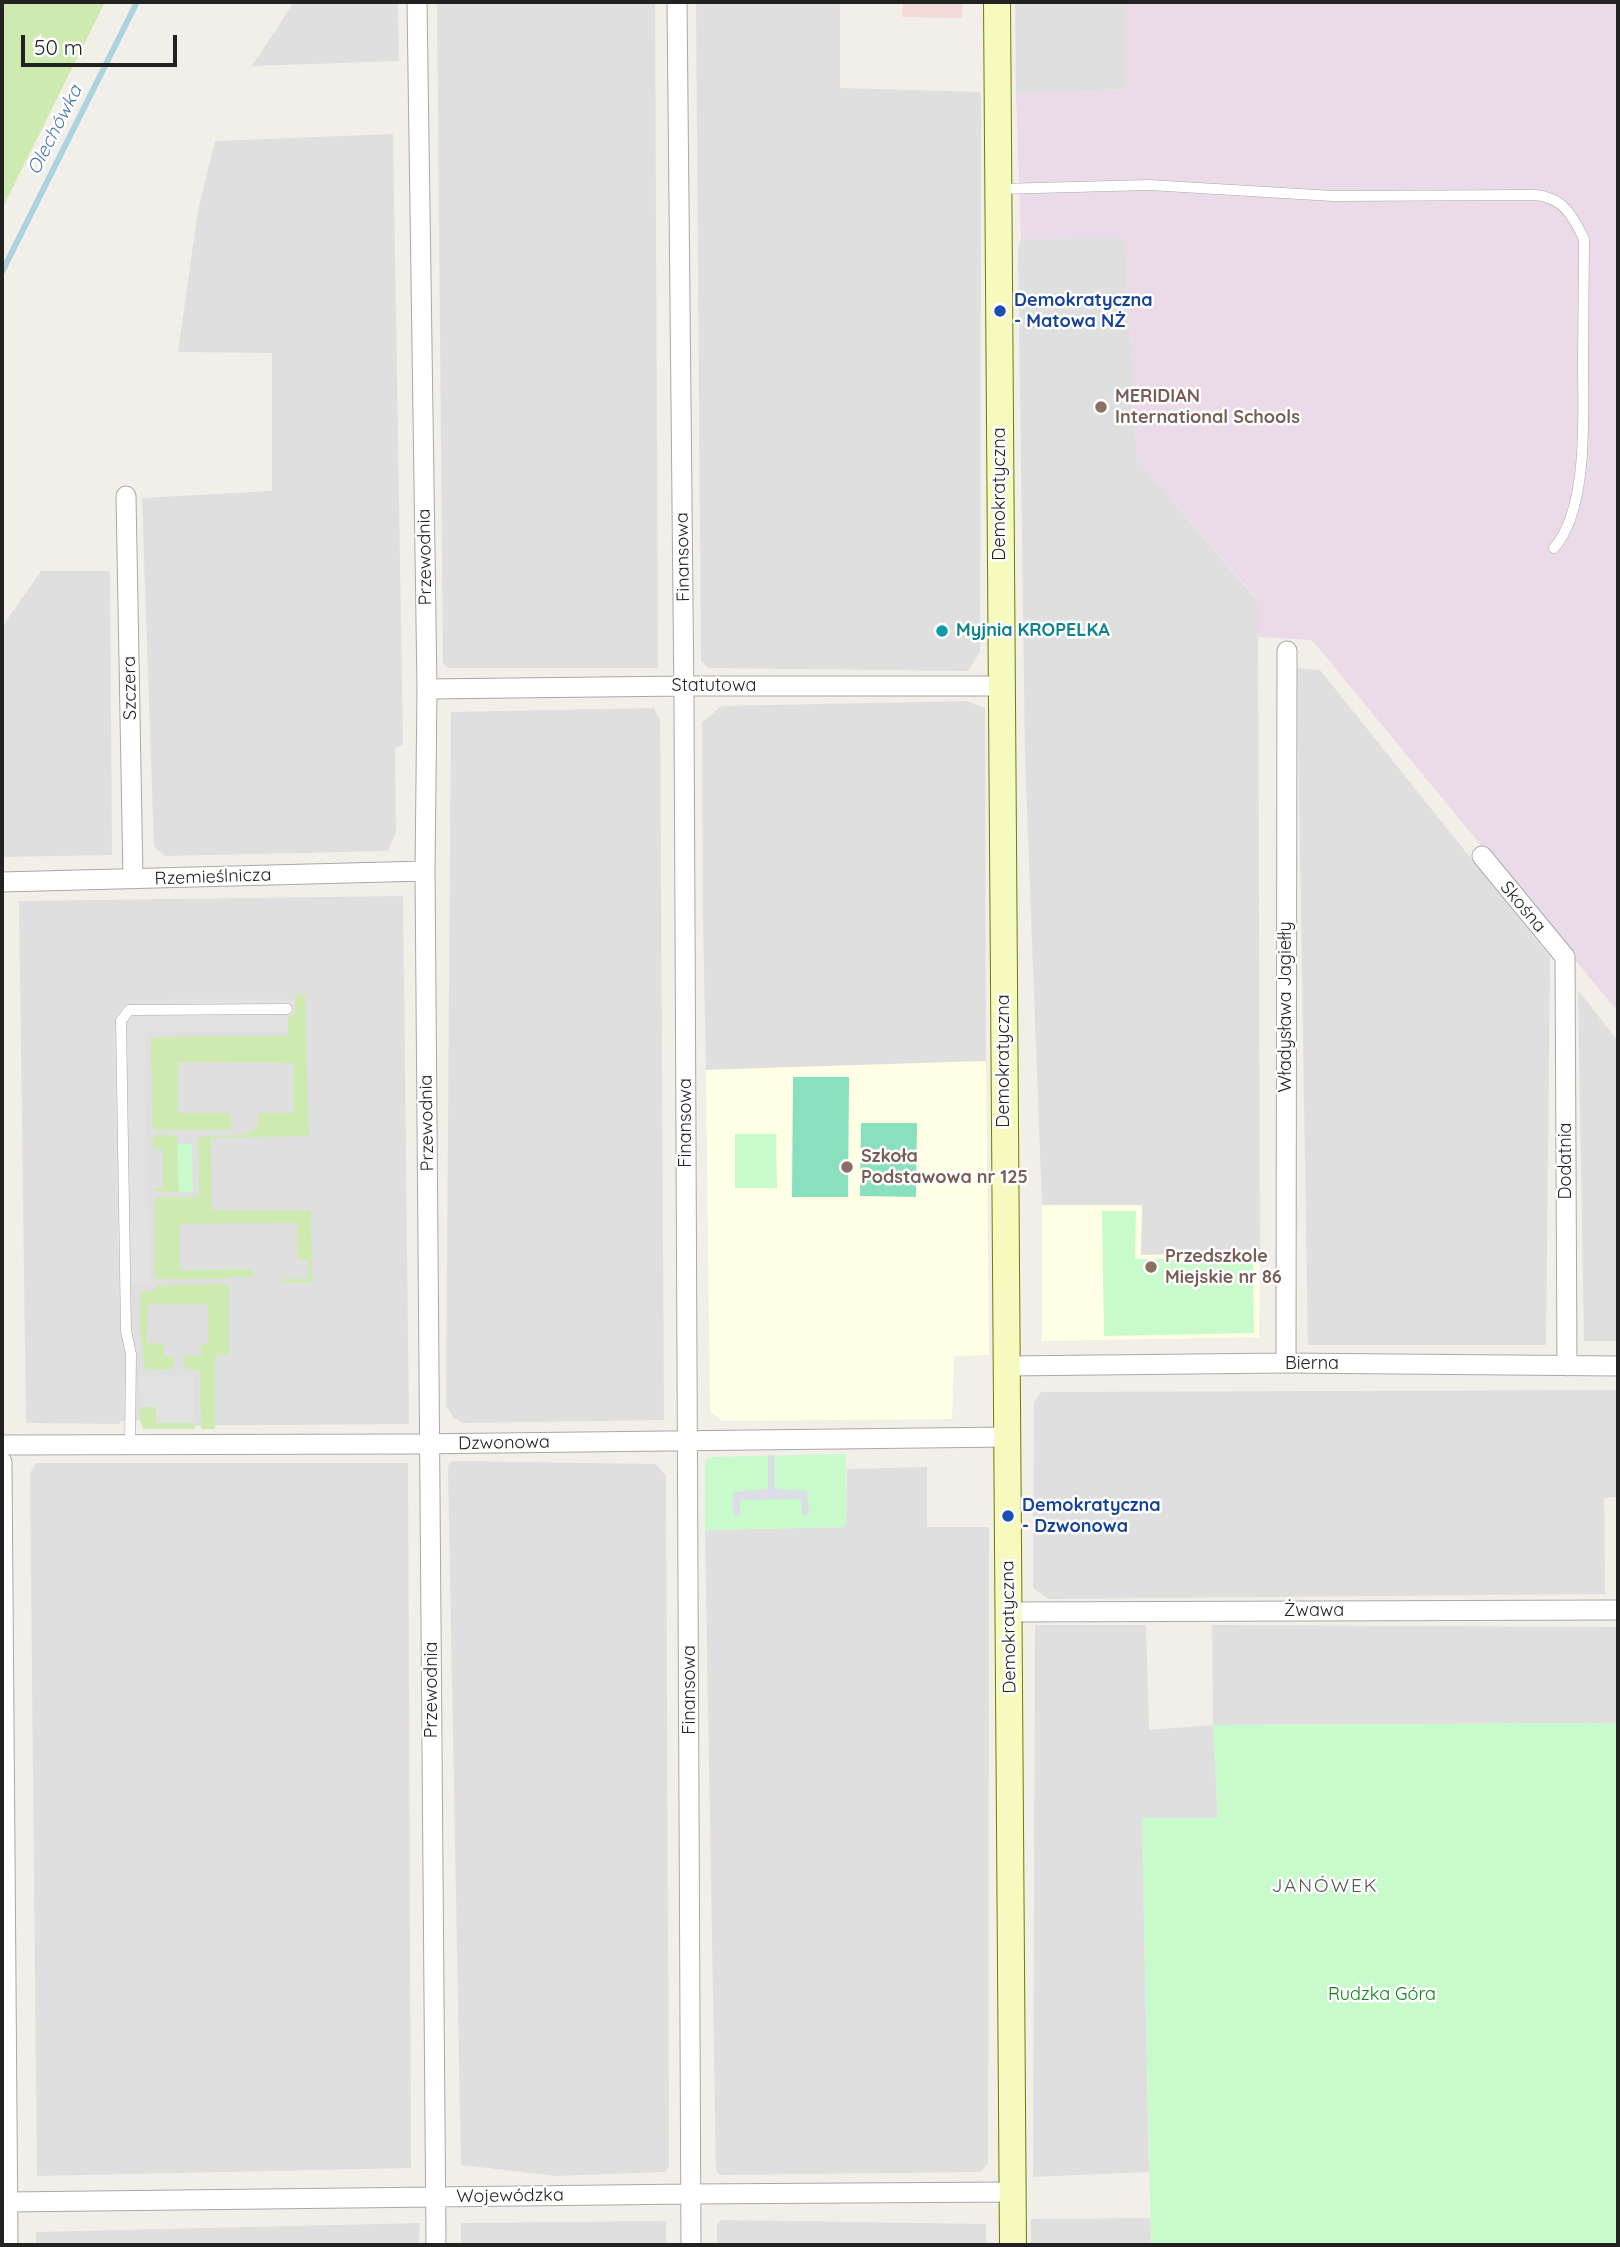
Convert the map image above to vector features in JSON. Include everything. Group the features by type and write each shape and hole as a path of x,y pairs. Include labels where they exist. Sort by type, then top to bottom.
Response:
{"street":[{"name":"Przewodnia","path":"417,2 427,689 425,871 436,2245"},
{"name":"Finansowa","path":"677,2 689,1442 691,2245"},
{"name":"Demokratyczna","path":"997,2 1013,2245"},
{"name":"Szczera","path":"126,496 133,879"},
{"name":"Władysława Jagiełły","path":"1286,1363 1287,651"},
{"name":"Statutowa","path":"427,689 1002,686"},
{"name":"Skośna","path":"1482,856 1565,957"},
{"name":"Rzemieślnicza","path":"2,882 425,871"},
{"name":"Dodatnia","path":"1565,957 1567,1366"},
{"name":"Bierna","path":"1006,1366 1286,1363 1618,1366"},
{"name":"Dzwonowa","path":"2,1445 689,1442 1007,1437"},
{"path":"2,1462 8,2245"},
{"name":"Żwawa","path":"1010,1612 1618,1610"},
{"name":"Wojewódzka","path":"8,2202 1013,2192"}],"lane":[{"path":"999,190 1149,185 1333,196 1535,195 1566,206 1584,239 1582,455 1575,505 1555,548"},
{"path":"130,1445 131,1354 126,1331 121,1021 130,1010 287,1009"}],"shaded area":[{"path":"294,2 398,2 399,61 252,66"},
{"path":"437,2 655,2 658,668 448,668 443,664"},
{"path":"696,2 840,2 840,88 981,92 980,652 968,671 709,668 701,662"},
{"path":"903,2 962,2 962,18 902,17"},
{"path":"1015,2 1126,2 1127,90 1016,94"},
{"path":"1126,2 1618,2 1618,1012 1312,640 1258,637 1258,600 1137,459 1125,238 1021,239 1016,94 1126,90"},
{"path":"393,134 403,745 395,748 396,832 388,851 165,856 154,846 142,498 272,491 272,353 178,352 198,210 215,141"},
{"path":"1125,237 1137,459 1258,601 1260,1253 1140,1255 1141,1205 1042,1205 1025,756 1018,248 1021,239"},
{"path":"41,571 110,571 112,855 2,857 2,627"},
{"path":"1297,668 1320,670 1550,957 1546,1345 1308,1345"},
{"path":"967,701 985,708 986,1061 706,1070 702,722 722,706"},
{"path":"654,708 660,720 664,1420 463,1423 454,1418 446,1406 451,712"},
{"path":"403,896 409,1424 145,1426 145,1420 120,1421 120,1424 26,1423 19,901"},
{"path":"1578,990 1618,1041 1618,1341 1584,1341"},
{"path":"295,999 295,1015 288,1015 288,1031 145,1032 150,1284 118,1284 114,1026 119,1010 132,1000"},
{"name":"Szkoła Podstawowa nr 125","path":"986,1061 989,1355 954,1356 952,1419 722,1421 710,1411 706,1070"},
{"name":"Przedszkole Miejskie nr 86","path":"1042,1205 1142,1205 1141,1255 1260,1253 1259,1337 1042,1341"},
{"path":"194,1375 195,1423 156,1423 156,1407 140,1407 139,1376"},
{"path":"1618,1390 1618,1497 1604,1498 1605,1594 1049,1599 1033,1588 1034,1403 1041,1392"},
{"path":"768,1455 774,1455 774,1489 807,1491 809,1515 802,1515 801,1499 740,1500 740,1516 733,1516 733,1492 768,1489"},
{"path":"452,1461 656,1464 666,1476 669,2167 665,2172 556,2176 461,2165 448,1466"},
{"path":"36,1463 408,1463 411,2168 37,2176 30,1473"},
{"path":"927,1467 927,1527 989,1527 988,2164 980,2172 720,2175 716,2171 705,1530 846,1527 847,1469"},
{"path":"1035,1625 1146,1625 1149,1730 1213,1725 1218,1818 1142,1818 1149,2172 1033,2177"},
{"path":"1212,1625 1618,1627 1618,1723 1213,1725"},
{"path":"1150,2218 1151,2245 1031,2245 1031,2219"},
{"path":"722,2220 986,2224 986,2245 717,2245 717,2224"},
{"path":"666,2221 666,2245 461,2245 461,2223"},
{"path":"420,2223 419,2245 36,2245 36,2232"}],"green space":[{"path":"2,2 105,2 2,209"},
{"path":"295,995 305,995 309,1136 211,1138 212,1210 311,1210 312,1282 281,1283 281,1279 308,1279 308,1260 298,1260 297,1223 180,1224 180,1270 253,1269 253,1277 157,1279 154,1275 154,1200 159,1197 199,1197 198,1140 201,1136 244,1135 258,1129 258,1113 294,1113 294,1063 178,1062 178,1113 231,1113 231,1130 157,1130 152,1124 151,1039 288,1036 288,1015 295,1015"},
{"path":"793,1077 849,1077 848,1197 792,1197"},
{"path":"861,1123 917,1123 916,1197 860,1196"},
{"path":"735,1134 776,1134 777,1188 735,1188"},
{"path":"156,1135 172,1135 178,1138 179,1192 154,1191 154,1188 163,1187 163,1150 153,1149"},
{"path":"177,1144 192,1144 193,1192 179,1192"},
{"path":"1102,1211 1136,1211 1135,1259 1253,1258 1254,1333 1104,1336"},
{"path":"229,1284 229,1355 215,1355 215,1429 201,1429 200,1370 185,1367 183,1356 202,1356 201,1344 208,1343 208,1304 148,1304 147,1343 164,1344 164,1357 174,1357 174,1365 170,1369 147,1370 140,1331 140,1292 155,1290 158,1285"},
{"path":"156,1406 156,1423 195,1423 195,1429 144,1429 140,1419 141,1409"},
{"path":"846,1454 846,1527 705,1530 705,1461 708,1457"},
{"name":"Rudzka Góra","path":"1618,1723 1618,2245 1151,2245 1142,1818 1218,1818 1213,1725"}],"waterway":[{"name":"Olechówka","path":"2,272 137,2"}],"place":[{"name":"Demokratyczna - Matowa NŻ","path":"1000,311"},
{"name":"MERIDIAN International Schools","path":"1101,407"},
{"name":"Myjnia KROPELKA","path":"942,631"},
{"name":"Szkoła Podstawowa nr 125","path":"847,1167"},
{"name":"Przedszkole Miejskie nr 86","path":"1151,1267"},
{"name":"Demokratyczna - Dzwonowa","path":"1008,1516"}],"district":[{"name":"JANÓWEK","path":"1325,1886"}]}
